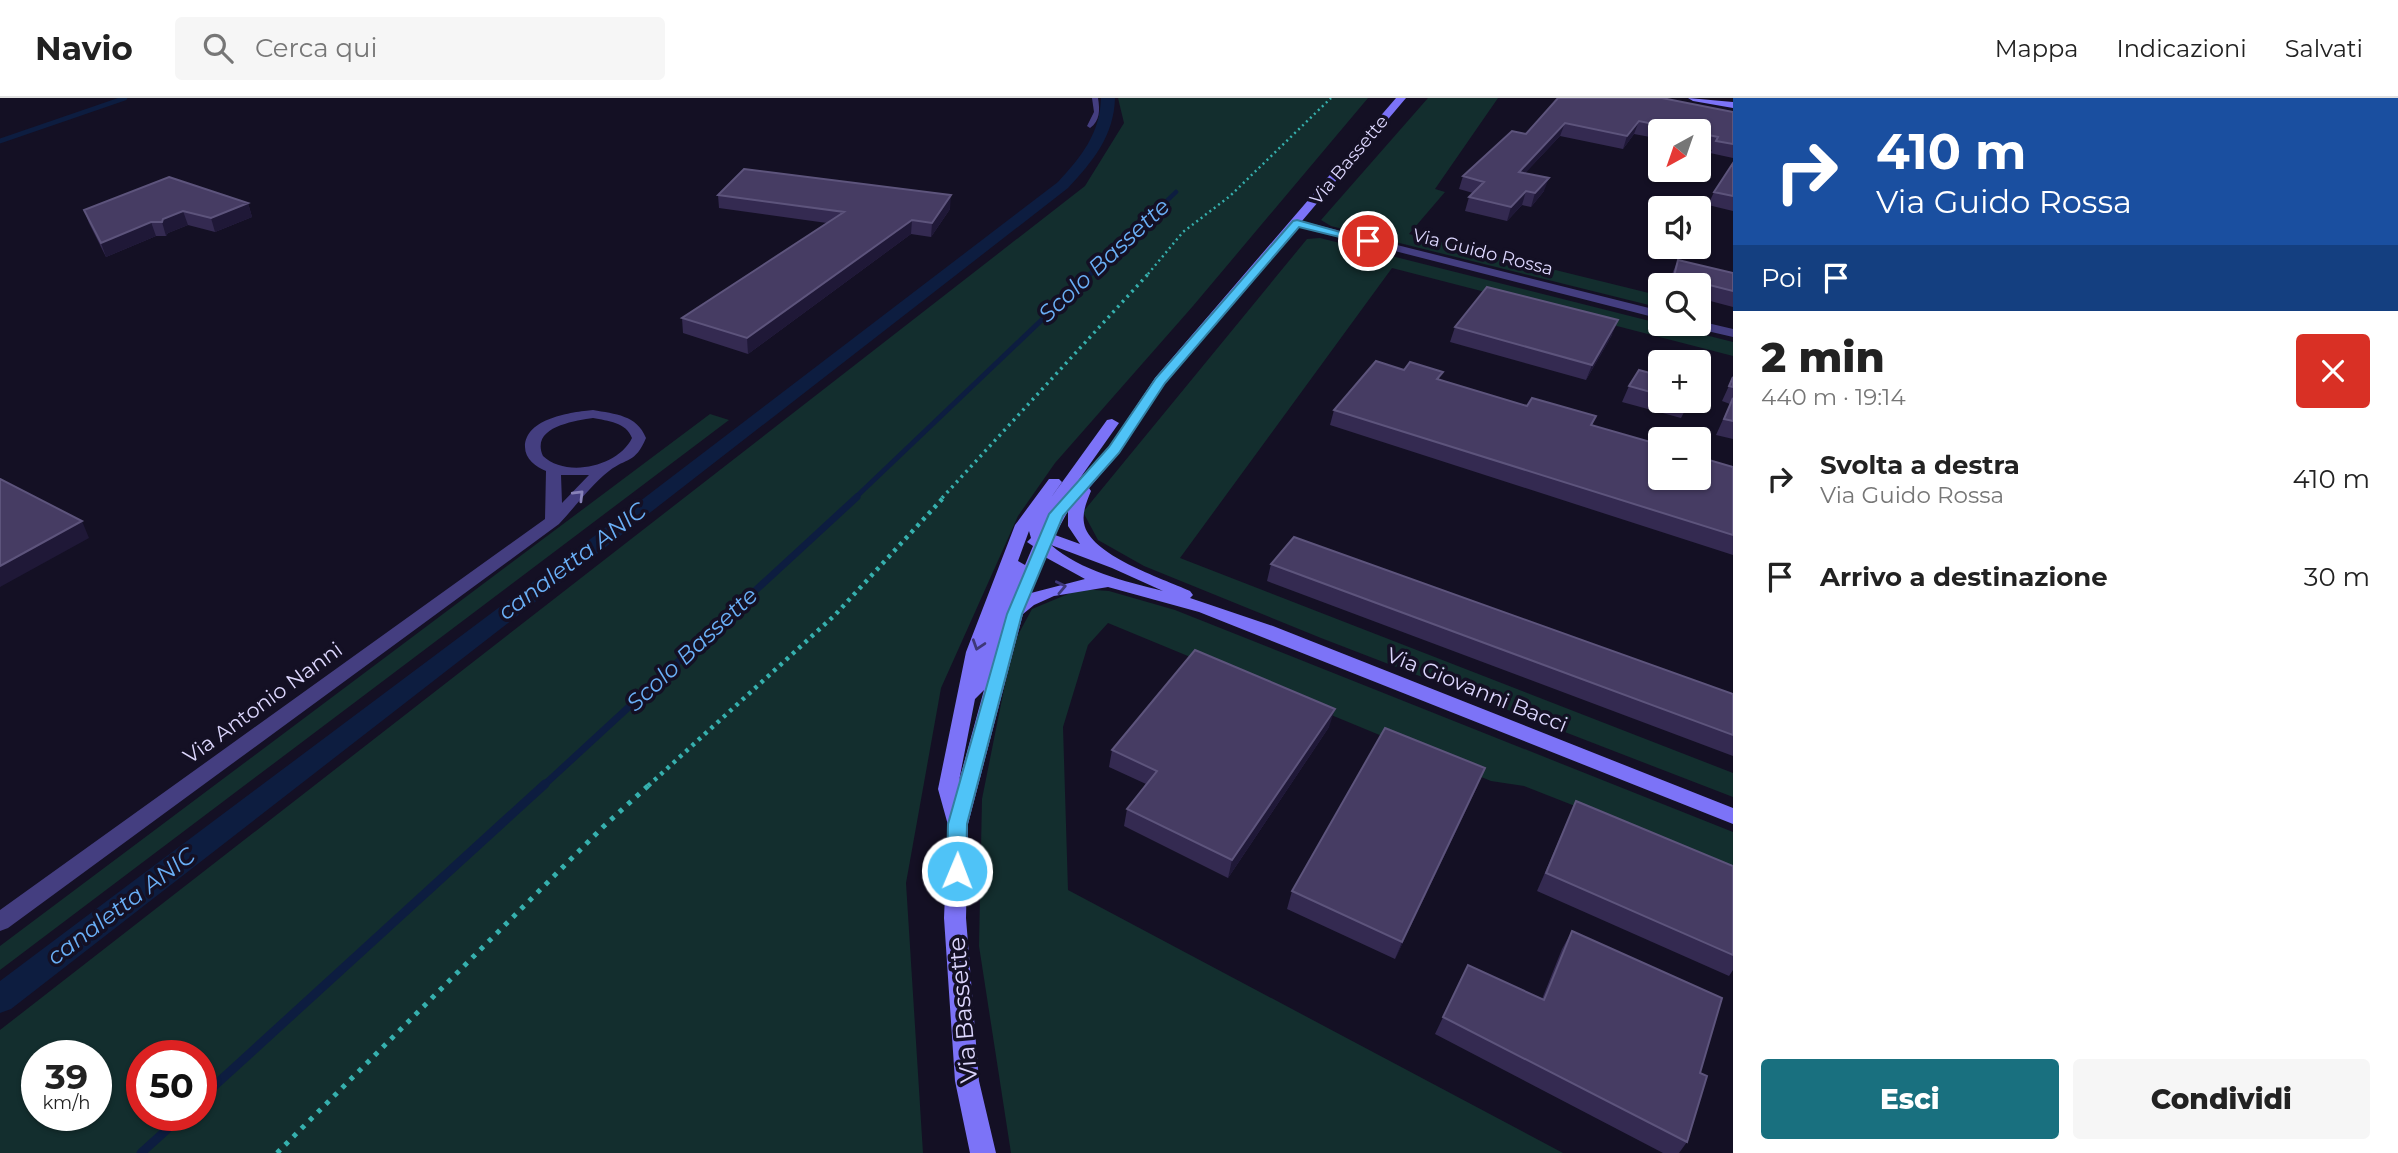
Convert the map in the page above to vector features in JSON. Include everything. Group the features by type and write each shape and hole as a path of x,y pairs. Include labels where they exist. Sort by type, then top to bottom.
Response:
{"main road":[{"name":"Via Bassette","path":"984,1153 967,1081 955,918 958,824 1017,608 1057,514 1114,450 1160,381 1401,98"},
{"path":"1693,98 1733,105"},
{"name":"Via Bassette","path":"958,824 948,789 964,699 975,652 1023,525 1077,452 1160,381"},
{"name":"Via Bassette","path":"1044,542 1036,528 1112,423"},
{"name":"Via Giovanni Bacci","path":"1088,482 1074,511 1075,527 1083,540 1118,564"},
{"name":"Via Bassette","path":"964,699 983,681 1024,548 1044,542"},
{"name":"Via Giovanni Bacci","path":"1044,542 1118,564 1190,597 1205,608"},
{"name":"Via Giovanni Bacci","path":"1044,542 1071,565 1110,581 1205,608 1733,816"},
{"name":"Via Giovanni Bacci","path":"1017,608 1037,594 1059,586 1110,581"}],"street":[{"name":"Via Guido Rossa","path":"1297,223 1648,312"},
{"path":"1711,328 1733,333"},
{"name":"Via Antonio Nanni","path":"593,414 625,421 635,428 639,437 638,446 631,455 603,469 586,472 553,469 533,455 531,446 534,437 558,421 593,414"},
{"path":"553,469 553,521"},
{"name":"Via Antonio Nanni","path":"0,922 553,521 603,469"}],"lane":[{"path":"1090,126 1097,112 1095,98"}],"path":[{"path":"278,1153 603,827 835,615 1158,263 1183,232 1230,196 1331,98"}],"green space":[{"path":"1118,98 1368,98 1193,306 1055,463 1018,516 941,688 906,883 923,1153 0,1153 0,1030 1085,186 1124,123"},
{"path":"1428,98 1498,98 1435,189 1445,192 1409,234 1648,293 1648,305 1331,226 1321,220"},
{"path":"1320,238 1648,321 1648,334 1392,268 1180,558 1733,773 1733,797 1321,638 1144,566 1098,540 1083,512 1307,239"},
{"path":"1656,336 1709,336 1733,342 1733,356"},
{"path":"710,414 729,420 0,970 0,946"},
{"path":"1080,589 1109,591 1175,610 1733,832 1733,868 1524,786 1491,781 1108,623 1088,645 1063,727 1068,890 1563,1153 1011,1153 979,946 982,799 1013,644 1032,609"}],"building":[{"path":"1558,98 1662,98 1733,112 1733,144 1716,141 1718,137 1712,136 1712,119 1648,119 1648,123 1639,121 1627,136 1565,123 1519,172 1549,178 1535,193 1526,191 1511,207 1469,197 1484,182 1463,176 1512,131 1526,134"},
{"path":"1733,163 1733,196 1714,192"},
{"path":"744,169 951,195 932,223 912,220 747,338 682,318 844,212 718,195"},
{"path":"169,177 248,203 211,218 183,211 163,219 162,222 151,222 101,243 84,210"},
{"path":"1678,260 1733,273 1733,291 1711,285 1711,273 1675,273"},
{"path":"1487,287 1618,320 1592,365 1455,327"},
{"path":"1376,361 1404,370 1410,362 1443,372 1437,379 1527,406 1532,398 1596,416 1591,425 1648,441 1648,490 1711,490 1711,461 1733,467 1733,535 1334,410"},
{"path":"1639,370 1648,372 1648,391 1629,386"},
{"path":"1733,398 1733,421 1724,419"},
{"path":"0,479 82,521 0,566"},
{"path":"1294,537 1733,694 1733,735 1271,564"},
{"path":"1195,650 1335,709 1232,860 1127,809 1157,771 1112,750"},
{"path":"1385,728 1485,768 1402,942 1292,891"},
{"path":"1576,801 1733,866 1733,955 1546,873"},
{"path":"1572,931 1722,998 1700,1073 1707,1076 1687,1142 1443,1017 1468,965 1544,1000"}],"waterway":[{"name":"canaletta ANIC","path":"0,141 125,98"},
{"name":"canaletta ANIC","path":"0,999 605,539 1063,185 1088,156 1101,135 1108,111 1108,98"},
{"name":"Scolo Bassette","path":"1091,274 1176,192"},
{"name":"Scolo Bassette","path":"855,498 1092,272"},
{"name":"Scolo Bassette","path":"543,786 857,497"},
{"name":"Scolo Bassette","path":"217,1083 545,784"},
{"name":"Scolo Bassette","path":"141,1153 165,1131"}],"route":[{"path":"957,871 958,824 1014,614 1057,514 1114,450 1160,381 1297,223 1368,241"}]}
